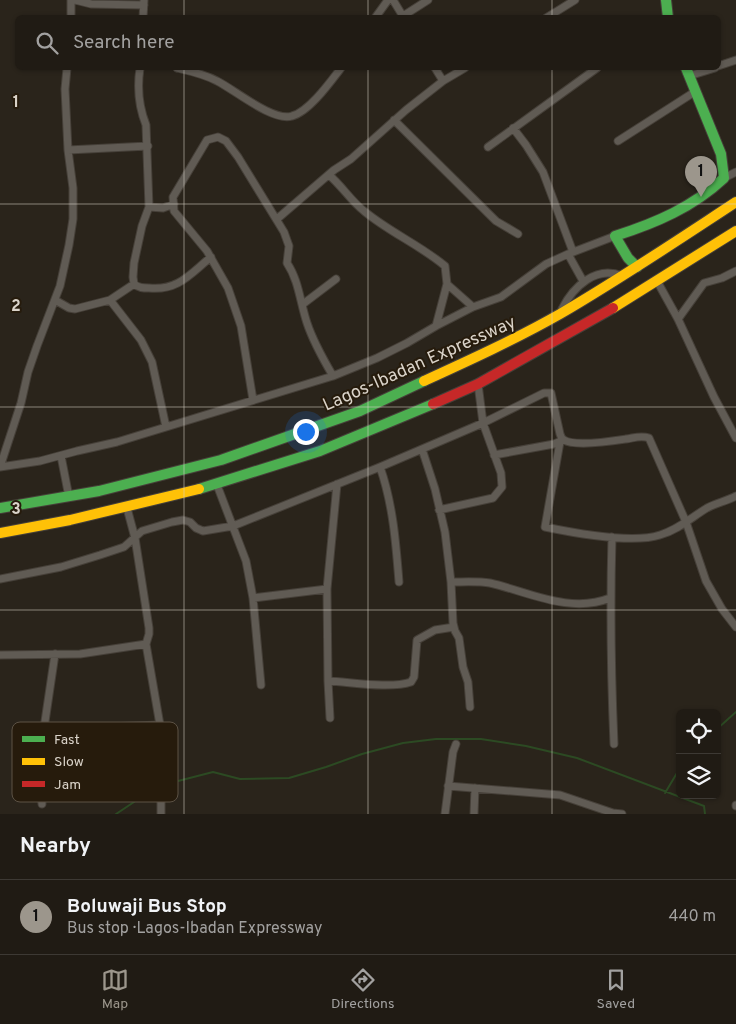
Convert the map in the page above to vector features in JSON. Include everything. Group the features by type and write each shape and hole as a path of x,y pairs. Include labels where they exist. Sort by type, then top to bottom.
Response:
{"main road":[{"path":"666,0 668,15"},
{"path":"637,267 628,258 615,236 646,226 678,212 710,192 724,178 721,154 688,72"},
{"name":"Lagos-Ibadan Expressway","path":"0,508 99,491 221,460 360,411 488,352 560,314 637,267 736,202"},
{"path":"0,533 127,508 216,485 320,451 478,384 598,318 736,231"}],"street":[{"path":"70,15 71,0"},
{"path":"75,0 91,4 144,2 143,15"},
{"path":"377,15 388,0"},
{"path":"393,0 402,15"},
{"path":"406,15 428,0"},
{"path":"551,15 576,0"},
{"path":"721,65 736,60"},
{"path":"67,70 65,89 68,150 73,188 73,219 69,245 55,300 28,372 21,404 0,467 40,461 117,442 333,376 377,358 473,307 501,296 546,264 615,236"},
{"path":"140,70 138,92 141,112 146,124 149,207 142,226 134,263 134,284 138,287 146,288 169,288 179,284 211,257"},
{"path":"182,70 214,80 247,98 263,110 283,117 292,116 312,102 339,70"},
{"path":"436,70 443,81"},
{"path":"277,219 394,120 443,81 462,70"},
{"path":"488,147 594,70"},
{"path":"688,72 702,70"},
{"path":"618,141 696,91"},
{"path":"394,120 496,221 518,234"},
{"path":"513,128 543,172 570,253 583,281"},
{"path":"252,400 241,326 228,288 211,257 174,211 173,197 207,140 218,137 226,141 238,157 284,232 289,246 286,263 297,284 306,321 315,344 333,376"},
{"path":"68,150 148,146"},
{"path":"724,178 736,172"},
{"path":"329,175 340,184 362,210 445,266 447,284 436,326"},
{"path":"149,207 163,208 174,204"},
{"path":"678,319 704,283 722,278 736,271"},
{"path":"560,314 570,295 583,281 602,273 614,272 622,276"},
{"path":"303,304 336,280"},
{"path":"657,281 678,319 714,397 736,438"},
{"path":"55,300 75,309 110,300 134,284"},
{"path":"447,284 473,307"},
{"path":"110,300 141,340 152,362 166,427"},
{"path":"439,510 492,498 502,487 501,473 483,423 478,384"},
{"path":"0,579 61,567 100,556 124,547 142,531 157,525 183,520 190,522 196,528 203,531 233,526 380,468 483,423 544,393 551,393 561,441 545,526 612,537 659,535 686,522 709,507 736,496"},
{"path":"494,455 561,441 580,443 644,436 649,438 686,522 706,581 722,609 736,628"},
{"path":"422,449 444,532 451,582 454,627 460,638 463,667 468,682 470,707"},
{"path":"61,456 69,496"},
{"path":"380,468 385,482 396,539 399,582"},
{"path":"330,718 327,589 337,484"},
{"path":"216,485 246,561 253,598 261,685"},
{"path":"127,508 135,538 149,628 146,644 159,722"},
{"path":"612,537 610,598 611,690 614,744"},
{"path":"451,582 486,582 535,597 576,604 597,603 610,598"},
{"path":"253,598 327,589"},
{"path":"328,681 376,684 405,684 411,682 414,677 417,640 435,630 454,627"},
{"path":"0,655 80,654 146,644"},
{"path":"45,722 55,654"},
{"path":"445,814 453,752 456,744"},
{"path":"448,786 560,795 613,814 622,814"},
{"path":"474,814 475,788"}],"waterway":[{"path":"721,725 736,712"},
{"path":"178,781 213,772 240,779 289,778 362,754 403,743 436,739 481,739 526,746 577,758 704,806 705,814"},
{"path":"665,793 676,775"},
{"path":"116,814 134,802"}],"traffic: fast":[{"path":"666,0 668,15"},
{"path":"637,267 628,258 615,236 645,226 687,206 724,178 721,154 687,70"},
{"path":"0,508 99,491 221,460 360,411 424,381"},
{"path":"199,489 320,451 433,404"}],"traffic: slow":[{"path":"424,381 510,341 560,314 736,202"},
{"path":"613,308 736,231"},
{"path":"0,533 70,520 199,489"}],"traffic: jam":[{"path":"433,404 478,384 613,308"}],"place":[{"name":"Boluwaji Bus Stop","path":"701,197"}]}
